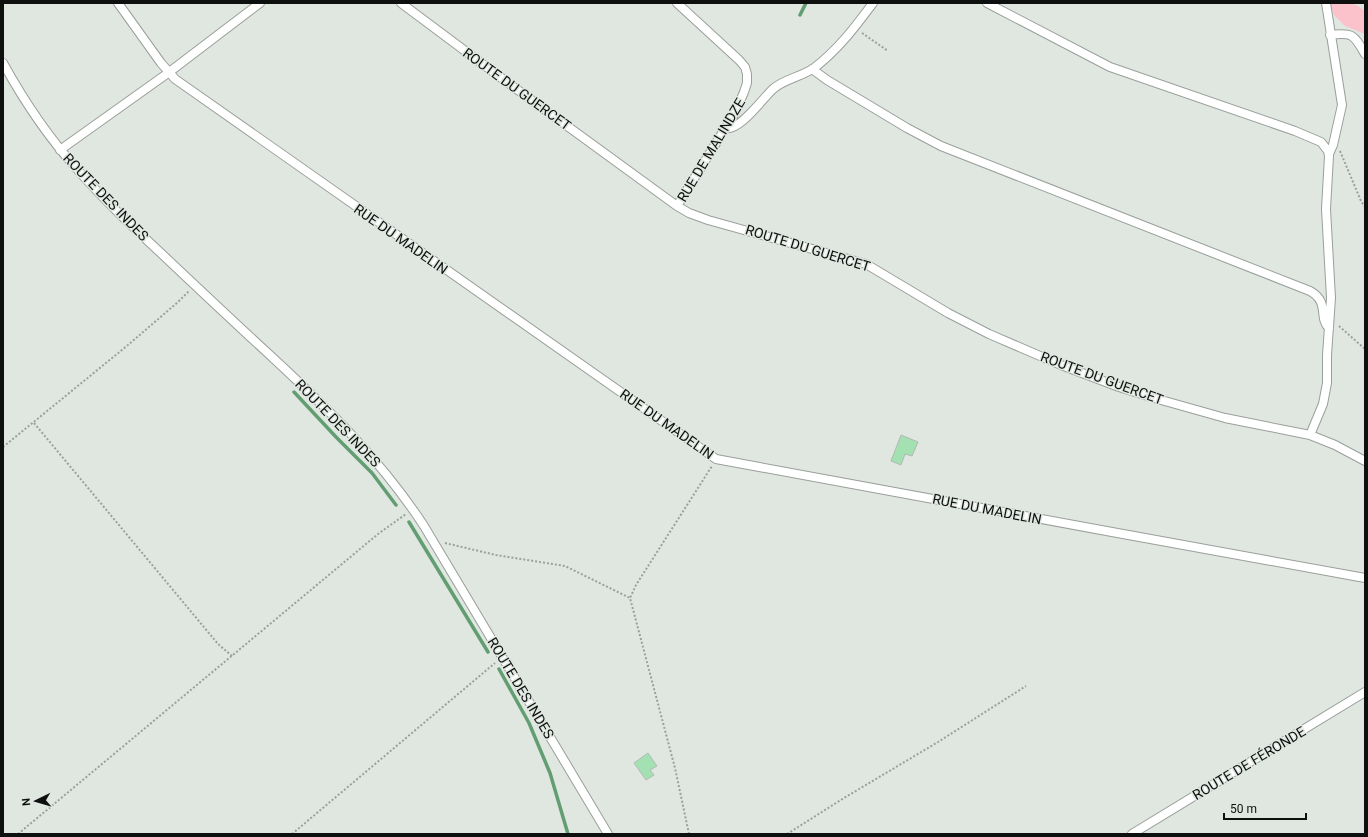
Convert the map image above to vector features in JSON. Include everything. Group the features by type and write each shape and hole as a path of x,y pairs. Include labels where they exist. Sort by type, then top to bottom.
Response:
{"street":[{"name":"RUE DU MADELIN","path":"118,3 168,73 174,79 716,459 1365,578"},
{"path":"60,150 168,73 260,3"},
{"name":"ROUTE DU GUERCET","path":"401,3 500,77 677,206 689,213 708,220 866,264 948,313 989,334 1061,365 1119,387 1225,418 1310,435 1335,445 1365,461"},
{"name":"RUE DE MALINDZE","path":"677,3 739,60 746,70 747,83 736,111 677,206"},
{"path":"725,128 731,128 740,123 776,86 812,69 836,50 873,3"},
{"path":"987,3 1110,68 1295,131 1320,142 1329,154"},
{"path":"1310,435 1326,397 1331,283 1326,209 1329,154 1342,105 1326,3"},
{"path":"1330,35 1344,33 1352,35 1365,54"},
{"name":"ROUTE DES INDES","path":"3,63 44,128 60,150 78,170 116,210 194,285 305,388 378,463 413,509 608,834"},
{"path":"812,69 827,80 907,128 941,146 1310,292 1320,299 1326,324 1330,324"},
{"name":"ROUTE DE FÉRONDE","path":"1132,834 1365,692"}],"path":[{"path":"854,28 888,51"},
{"path":"1334,139 1365,207"},
{"path":"3,448 178,302 194,285"},
{"path":"1330,324 1333,322 1365,348"},
{"path":"34,423 218,644 232,656"},
{"path":"689,834 668,740 630,598 636,585 716,459"},
{"path":"18,834 378,534 413,509"},
{"path":"435,545 440,543 450,544 496,555 565,566 630,598"},
{"path":"292,834 502,657"},
{"path":"787,834 938,742 1026,686"}],"shaded area":[{"path":"1330,3 1353,4 1365,11 1365,34 1345,26 1334,15"}],"building":[{"path":"901,435 918,442 912,456 905,454 901,465 891,461"},
{"path":"648,753 657,766 650,770 654,775 646,780 634,763"}],"waterway":[{"path":"800,15 806,3"},
{"path":"294,392 372,473 396,505"},
{"path":"409,522 488,652"},
{"path":"499,669 529,723 550,773 568,834"}]}
